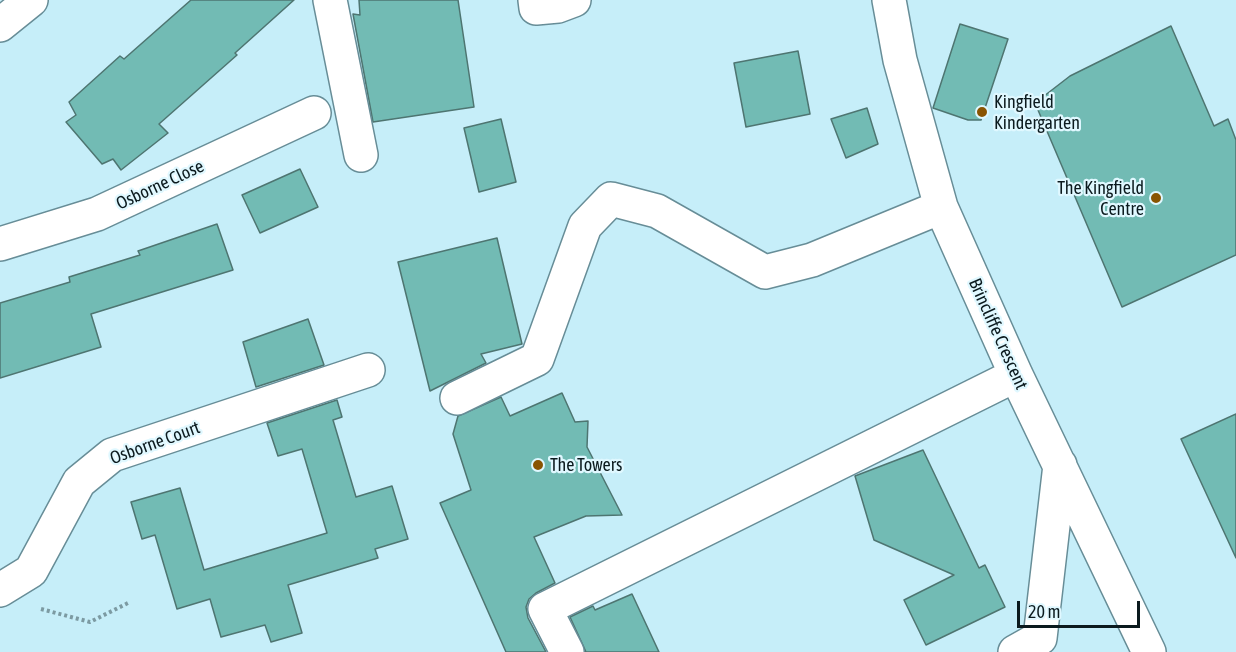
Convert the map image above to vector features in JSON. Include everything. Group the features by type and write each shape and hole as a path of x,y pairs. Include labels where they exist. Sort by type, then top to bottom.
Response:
{"street":[{"path":"0,25 31,0"},
{"path":"330,0 361,155"},
{"path":"535,0 536,8 558,6 574,0"},
{"name":"Brincliffe Crescent","path":"889,0 900,60 941,207 1016,375 1149,652"},
{"name":"Osborne Close","path":"0,244 97,214 315,113"},
{"path":"458,398 537,359 585,226 611,200 657,211 765,272 812,260 941,207"},
{"name":"Osborne Court","path":"0,590 31,571 79,482 112,455 368,370"},
{"path":"567,652 545,609 1016,375"},
{"path":"1015,652 1040,638 1060,465"}],"path":[{"path":"34,607 90,622 130,602"}],"building":[{"path":"191,0 294,0 235,53 237,55 159,124 168,133 121,170 113,159 102,164 66,122 76,115 69,102 120,56 124,59"},
{"path":"359,0 458,0 474,107 373,122 353,14 360,15"},
{"path":"960,24 1008,39 981,120 968,120 933,108"},
{"name":"The Kingfield Centre","path":"1171,26 1214,126 1228,119 1236,140 1236,255 1122,307 1035,103 1070,76"},
{"path":"798,51 810,114 746,127 734,63"},
{"path":"867,108 878,144 846,158 831,119"},
{"path":"501,119 516,182 479,192 464,128"},
{"path":"300,169 318,207 260,233 242,195"},
{"path":"217,224 233,270 91,314 101,347 0,378 0,303 70,282 69,277 140,255 138,251"},
{"path":"497,238 522,344 481,354 486,363 430,391 398,262"},
{"path":"308,319 324,365 256,387 243,342"},
{"path":"562,393 575,422 588,421 587,447 622,515 586,516 534,537 555,583 536,593 529,599 526,607 528,618 546,652 506,652 440,503 471,490 453,434 458,416 501,397 510,416"},
{"path":"337,400 342,417 333,420 356,497 392,486 408,539 375,549 378,558 288,585 302,633 271,642 265,625 221,637 210,599 177,609 155,535 142,539 131,502 180,488 204,570 327,533 302,449 278,456 267,423"},
{"path":"1236,414 1236,558 1181,439"},
{"path":"923,450 979,568 985,565 1005,607 926,645 904,600 954,575 874,540 855,476"},
{"path":"632,594 659,652 586,652 570,617 593,606 595,610"}],"place":[{"name":"Kingfield Kindergarten","path":"982,112"},
{"name":"The Kingfield Centre","path":"1156,198"},
{"name":"The Towers","path":"538,465"}]}
